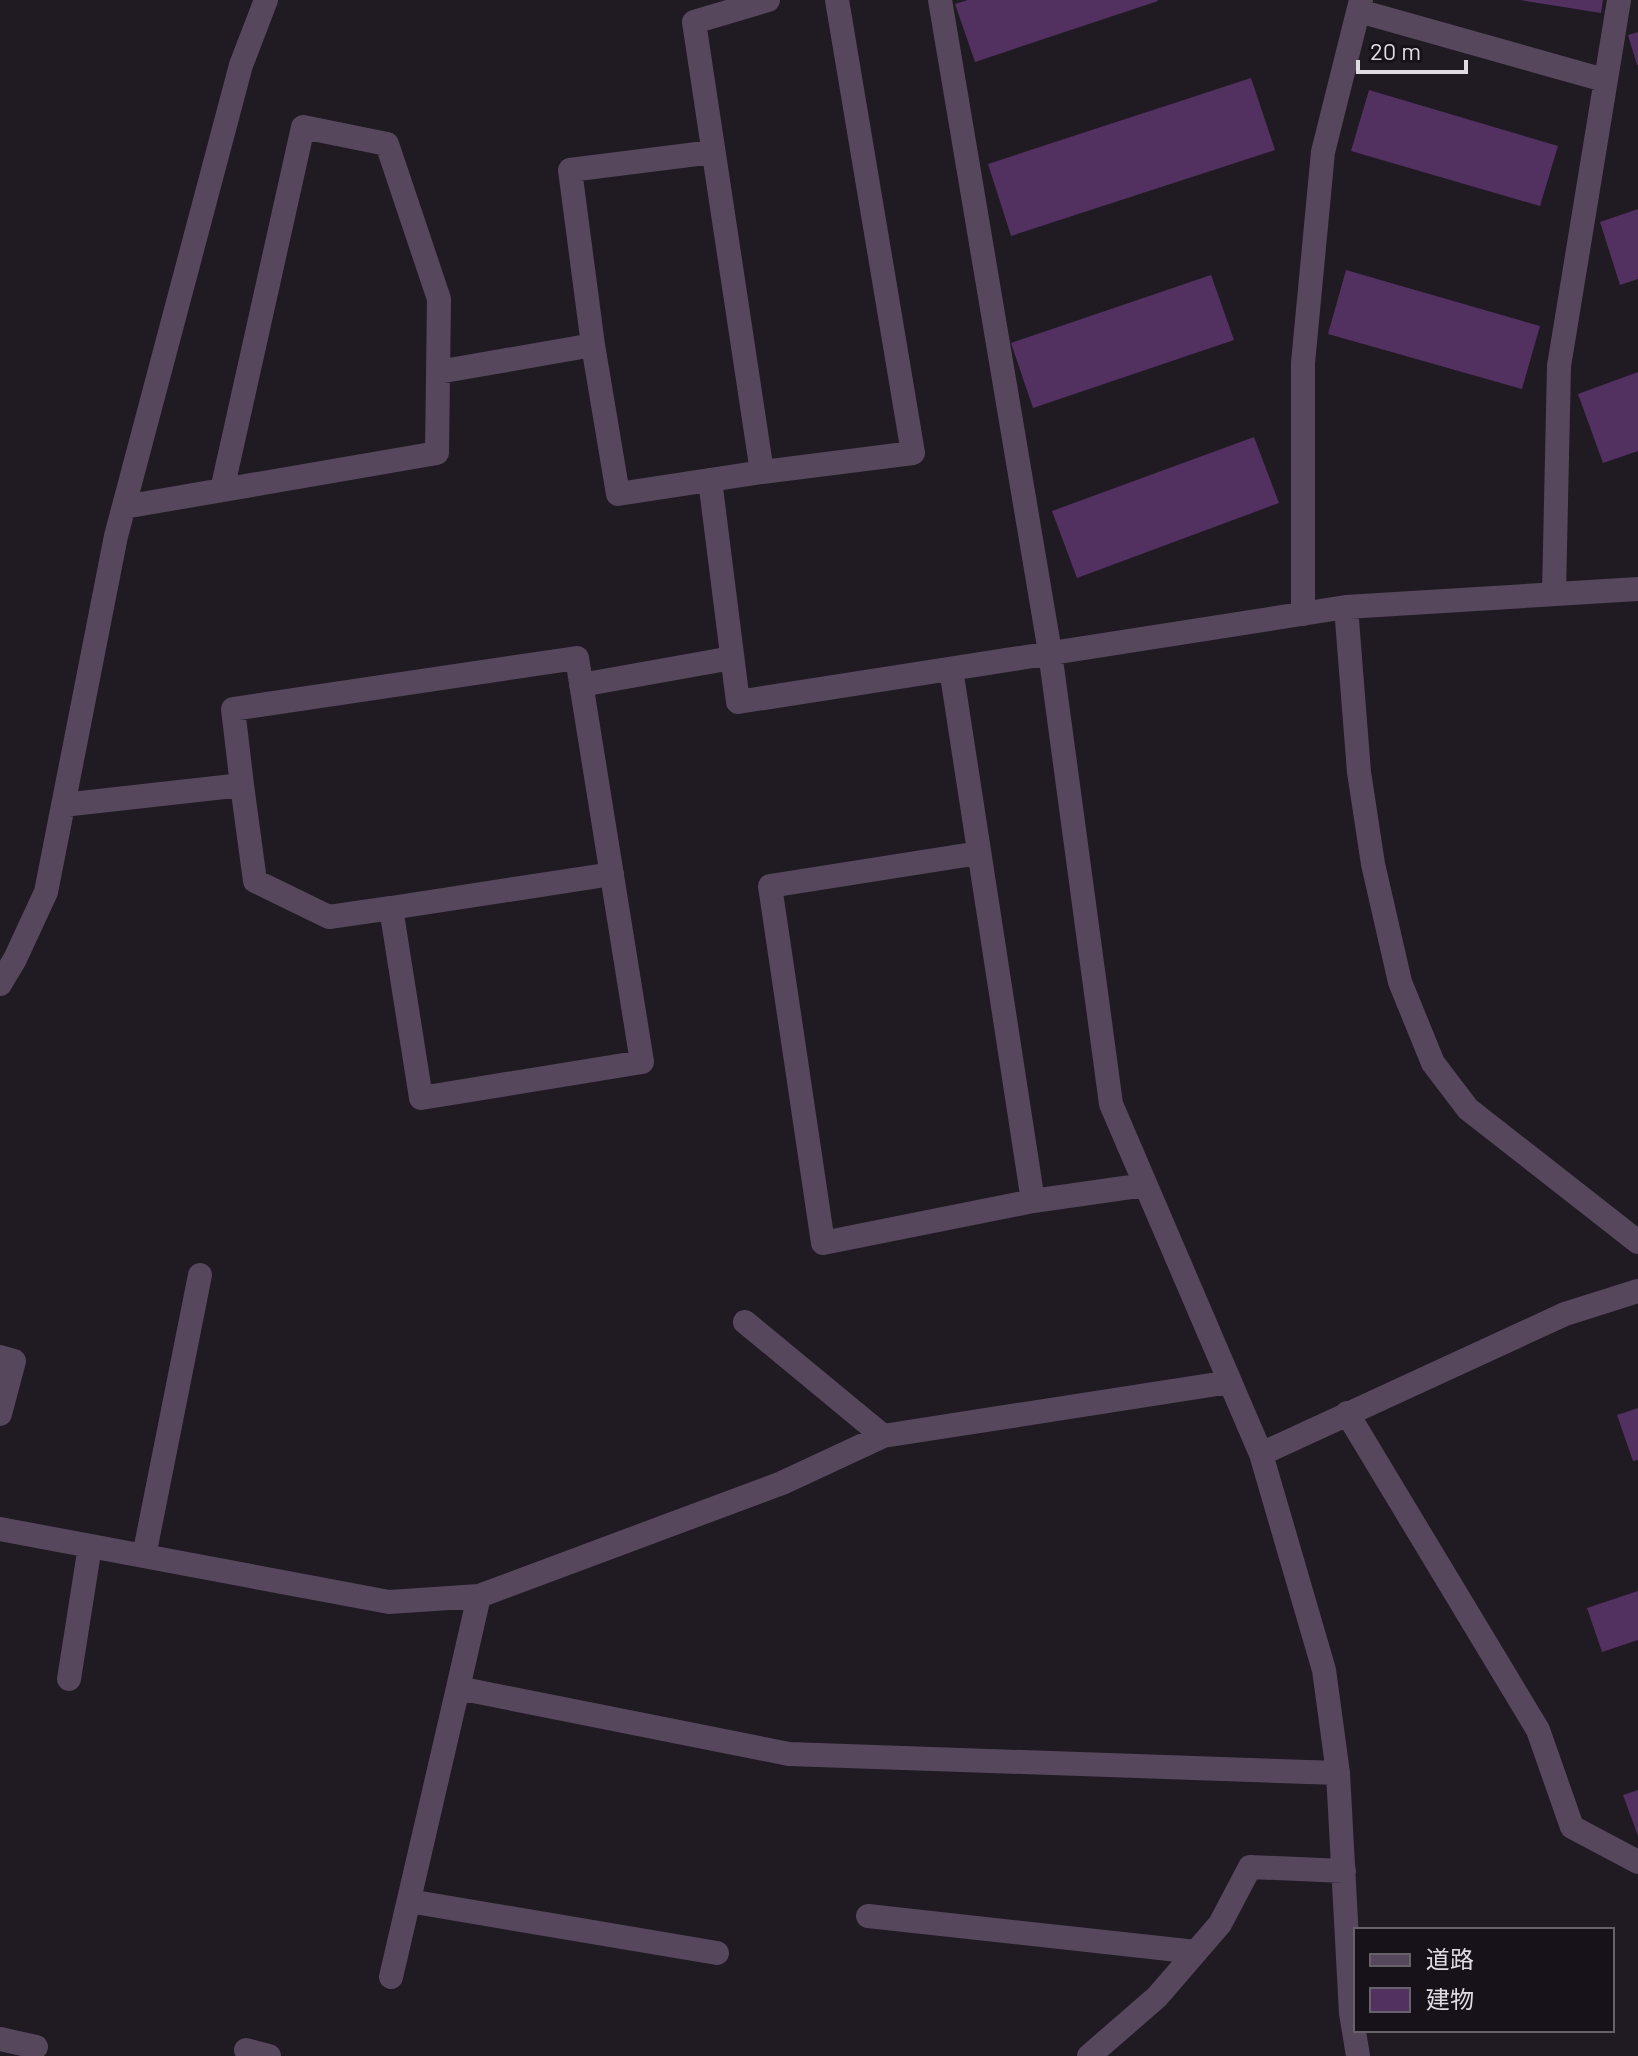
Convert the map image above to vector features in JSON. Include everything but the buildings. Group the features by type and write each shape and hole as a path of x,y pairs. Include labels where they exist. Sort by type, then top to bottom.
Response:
{"street":[{"path":"0,984 46,892 124,507 241,65 266,0"},
{"path":"762,472 694,22 768,0"},
{"path":"713,152 570,170 593,345 618,494 913,453 837,0"},
{"path":"940,0 1050,652 1111,1104 1261,1454 1324,1670 1338,1773 1354,2031"},
{"path":"1554,593 1559,366 1619,0"},
{"path":"1303,614 1304,348 1323,152 1360,5 1604,80"},
{"path":"124,507 437,453 439,299 387,144 303,127 222,490"},
{"path":"438,372 593,345"},
{"path":"710,480 738,702 1346,607 1638,589"},
{"path":"1346,607 1359,772 1373,864 1400,982 1433,1063 1468,1109 1638,1242"},
{"path":"391,908 421,1098 642,1062 612,874 581,685 577,658 233,709 255,881 329,917 612,874"},
{"path":"581,685 732,658"},
{"path":"951,669 1033,1201"},
{"path":"63,805 242,785"},
{"path":"979,853 770,886 823,1243 1033,1201 1145,1185"},
{"path":"144,1556 200,1275"},
{"path":"1261,1454 1565,1314 1638,1291"},
{"path":"745,1322 883,1436"},
{"path":"0,1357 14,1361 0,1414"},
{"path":"0,1529 389,1602 479,1596 782,1483 883,1436 1230,1382"},
{"path":"1347,1413 1538,1730 1572,1827 1638,1862"},
{"path":"69,1679 90,1546"},
{"path":"391,1977 479,1596"},
{"path":"458,1688 789,1754 1338,1773"},
{"path":"1089,2056 1157,1997 1220,1924 1250,1867 1344,1871"},
{"path":"409,1901 717,1953"},
{"path":"868,1916 1196,1952"},
{"path":"1354,2032 1358,2056"},
{"path":"0,2039 36,2047"}]}
